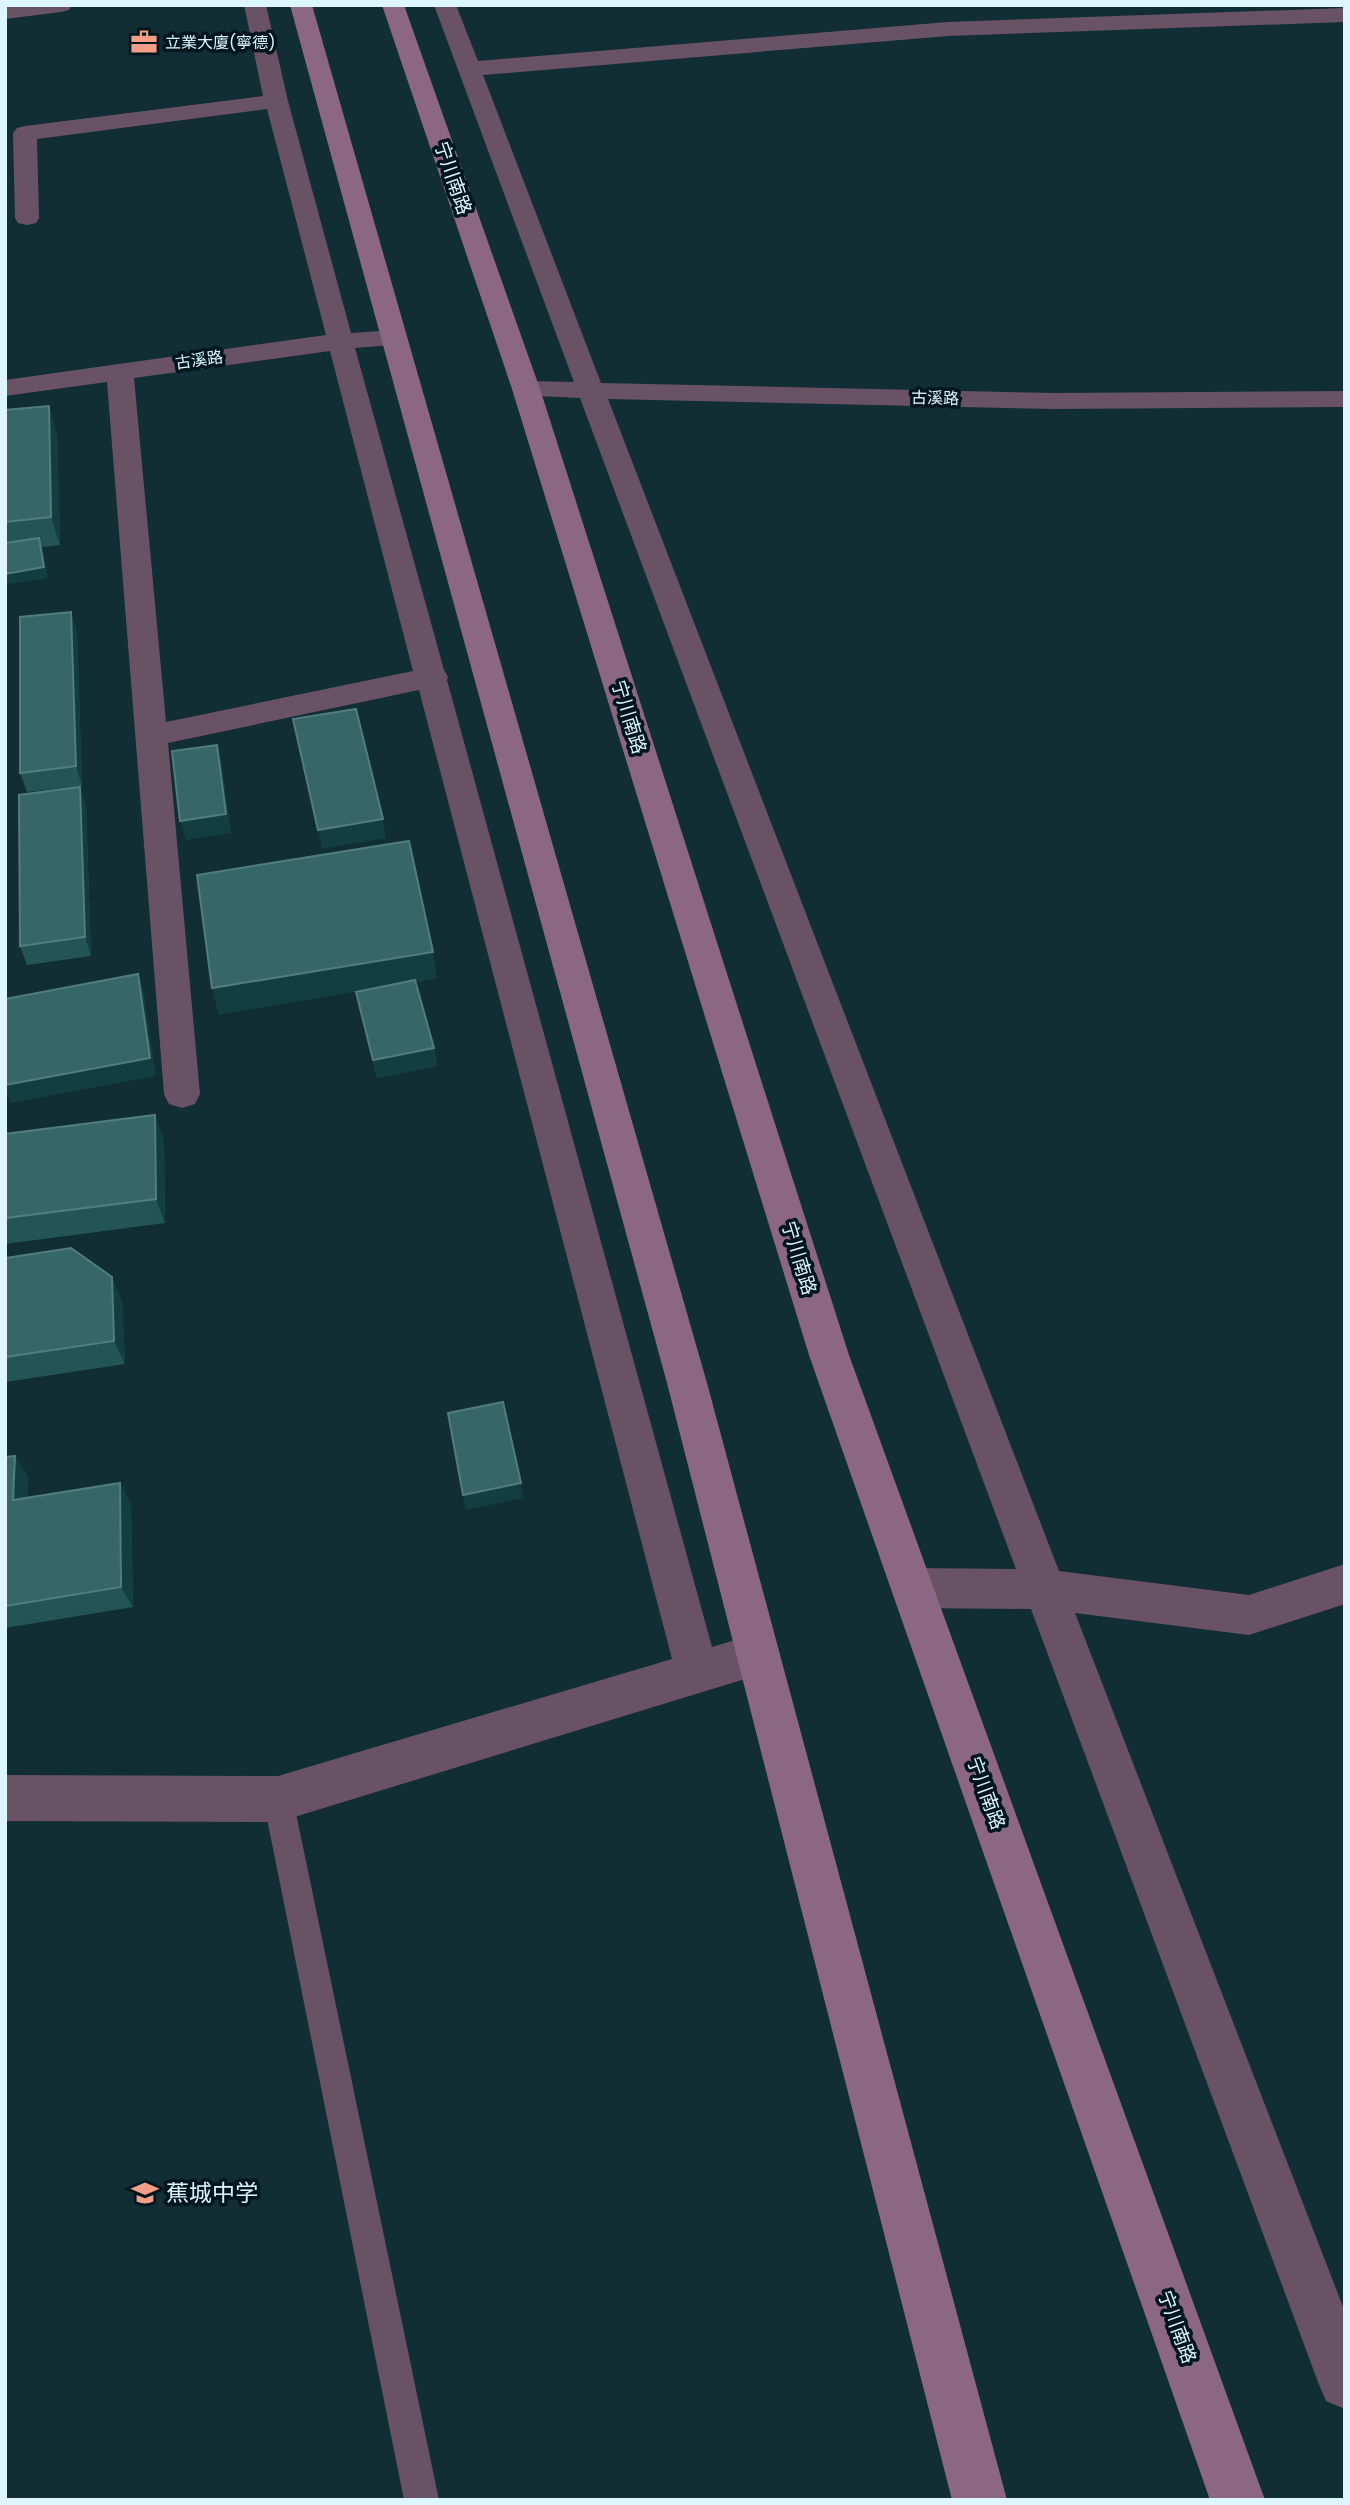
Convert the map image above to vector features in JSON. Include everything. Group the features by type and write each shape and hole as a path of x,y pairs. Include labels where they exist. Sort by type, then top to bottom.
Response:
{"main road":[{"path":"300,5 679,1356 980,2500"},
{"name":"宁川南路","path":"393,5 526,389 830,1355 1238,2500"}],"street":[{"path":"5,12 61,5"},
{"path":"255,5 276,101 433,677 697,1671"},
{"path":"445,5 1345,2382"},
{"path":"469,69 948,29 1345,15"},
{"path":"27,218 25,133 276,101"},
{"name":"古溪路","path":"5,387 341,341 394,338"},
{"path":"120,372 182,1094"},
{"name":"古溪路","path":"526,389 1053,401 1345,399"},
{"path":"151,736 433,677"},
{"path":"913,1588 1044,1589 1249,1615 1345,1584"},
{"path":"5,1798 278,1799 758,1654"}],"lane":[{"path":"278,1799 422,2500"}],"building":[{"path":"49,406 51,517 5,522 5,410"},
{"path":"39,538 44,567 5,574 5,543"},
{"path":"71,612 76,766 20,773 20,617"},
{"path":"356,709 383,819 318,830 293,719"},
{"path":"217,745 226,814 180,821 172,751"},
{"path":"80,787 85,937 20,946 19,795"},
{"path":"409,841 433,952 212,988 197,875"},
{"path":"138,974 150,1058 5,1085 5,999"},
{"path":"415,980 434,1048 373,1060 356,992"},
{"path":"155,1115 156,1199 5,1218 5,1134"},
{"path":"71,1248 112,1277 114,1341 5,1357 5,1258"},
{"path":"503,1402 521,1483 463,1495 448,1413"},
{"path":"15,1456 13,1500 120,1483 121,1587 5,1606 5,1457"}],"place":[{"name":"立業大廈(寧德)","path":"144,42"},
{"name":"蕉城中学","path":"145,2193"}]}
